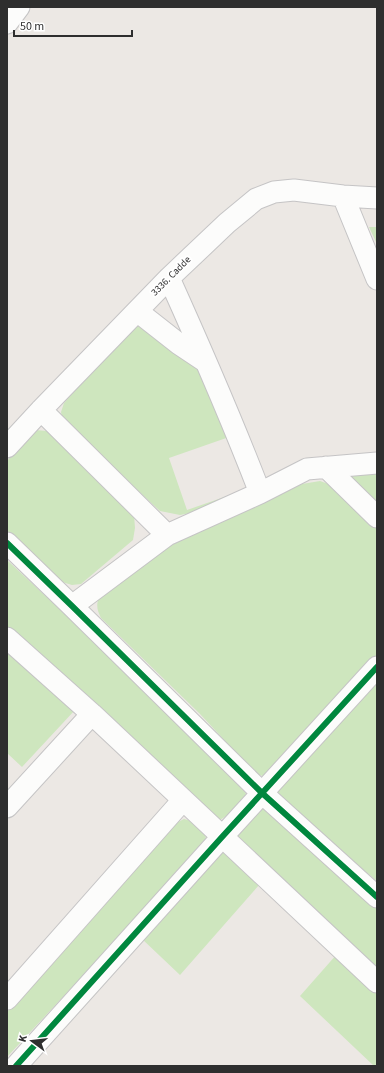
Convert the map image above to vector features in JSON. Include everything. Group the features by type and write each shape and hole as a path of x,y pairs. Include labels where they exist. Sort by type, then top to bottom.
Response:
{"street":[{"path":"7,23 19,7"},
{"name":"3336. Cadde","path":"7,447 169,278 227,222 256,199 274,192 294,190 343,196 377,198"},
{"path":"343,196 377,279"},
{"path":"169,278 235,428 260,493"},
{"path":"137,311 179,344 206,362"},
{"path":"41,410 167,535"},
{"path":"72,606 167,535 260,493 307,469 377,463"},
{"path":"326,467 377,517"},
{"path":"7,543 262,793 377,897"},
{"path":"7,638 92,714 377,982"},
{"path":"16,1066 377,667"},
{"path":"7,806 92,714"},
{"path":"7,999 183,800"}],"green space":[{"path":"369,227 377,227 377,244"},
{"path":"140,324 201,364 232,436 169,458 187,510 250,488 205,510 180,515 160,511 63,422 61,412 64,403 132,326"},
{"path":"35,430 47,431 61,437 134,515 135,528 133,540 81,584 72,585 62,582 7,533 7,461"},
{"path":"377,468 377,504 346,476"},
{"path":"320,481 334,486 377,524 377,655 266,777 256,774 200,714 101,618 97,603 99,597 163,549 302,484"},
{"path":"7,560 133,678 246,793 243,802 217,822 7,628"},
{"path":"7,649 75,710 22,767 7,753"},
{"path":"377,676 377,881 278,799 272,791"},
{"path":"262,803 377,906 377,969 241,846 234,831"},
{"path":"184,819 191,821 205,833 206,839 113,950 74,985 7,1057 7,1012 178,822"},
{"path":"220,851 227,854 259,885 180,975 141,938"},
{"path":"337,954 377,991 377,1066 374,1066 300,996"}],"cycle path":[{"path":"7,543 262,793 377,897"},
{"path":"16,1066 377,667"}]}
